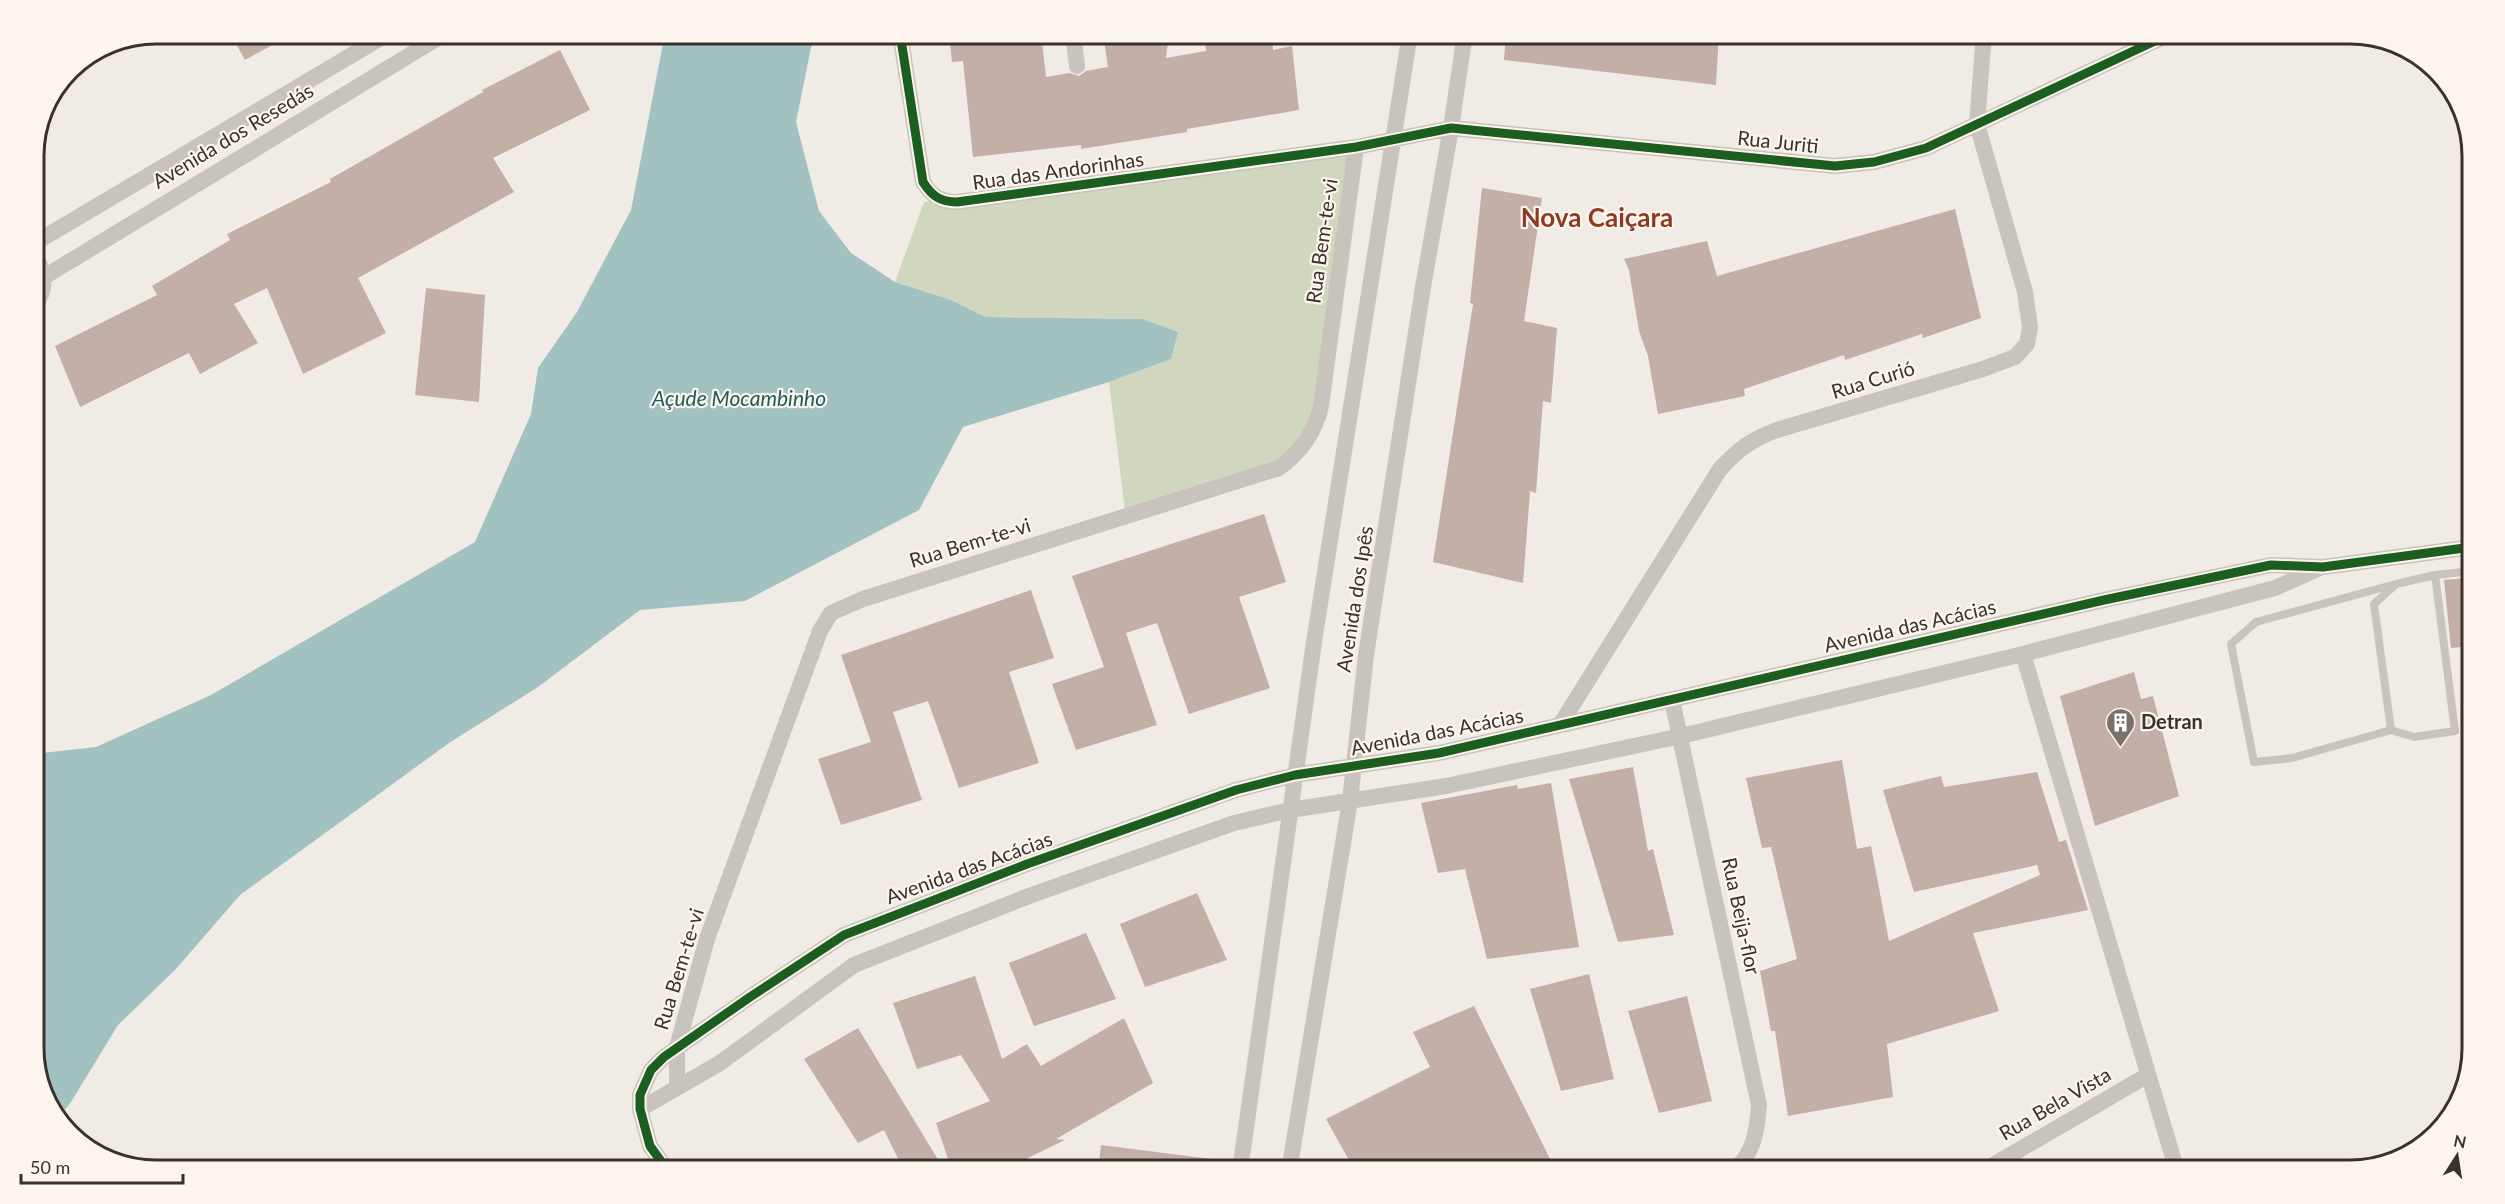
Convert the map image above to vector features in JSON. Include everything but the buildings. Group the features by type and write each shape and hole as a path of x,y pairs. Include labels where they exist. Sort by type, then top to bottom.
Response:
{"street":[{"name":"Avenida dos Resedás","path":"44,237 370,44"},
{"name":"Avenida dos Resedás","path":"44,277 428,44"},
{"name":"Rua das Andorinhas","path":"902,44 921,176 932,195 947,202 975,201 1356,147"},
{"path":"1074,44 1077,66"},
{"name":"Avenida dos Ipês","path":"1242,1160 1295,775 1370,278 1408,44"},
{"name":"Avenida dos Ipês","path":"1291,1160 1350,801 1366,655 1463,44"},
{"name":"Rua Curió","path":"1560,725 1720,470 1739,449 1754,439 1777,430 1983,369 2015,357 2027,344 2030,327 2025,292 1977,124 1983,44"},
{"name":"Rua Juriti","path":"1356,147 1451,128 1835,166 1874,162 1926,148 2148,44"},
{"name":"Rua Bem-te-vi","path":"691,1080 677,1047 707,939 820,631 831,613 863,599 1279,468 1292,459 1312,434 1321,406 1356,147"},
{"path":"660,1160 650,1146 640,1109 691,1080 854,965 1029,896 1223,826 1290,810 1446,786 1681,736 2023,654 2275,588 2323,567 2461,548"},
{"name":"Avenida das Acácias","path":"640,1109 640,1095 651,1070 677,1047 844,935 934,898 1236,790 1295,775 1439,753 2104,600 2271,565 2323,567"},
{"path":"2023,654 2174,1160"},
{"name":"Rua Beija-flor","path":"1672,699 1759,1105 1754,1143 1745,1160"},
{"name":"Rua Bela Vista","path":"2002,1160 2148,1075"}],"lane":[{"path":"2435,575 2455,731 2414,737 2391,730 2292,758 2254,762 2231,644 2256,622 2396,584 2435,575 2461,572"},
{"path":"2391,730 2374,604 2396,584"}],"green space":[{"path":"1355,149 1318,404 1306,434 1276,463 1125,511 1109,382 1171,359 1142,319 985,317 951,300 895,282 924,202"}],"water":[{"name":"Açude Mocambinho","path":"663,44 812,44 796,122 819,211 851,253 895,282 951,300 985,317 1142,319 1178,332 1171,359 1109,382 963,427 919,510 745,601 640,610 538,687 449,743 240,895 176,969 118,1025 63,1112 49,1085 44,1056 44,753 96,747 211,695 475,542 531,414 538,368 577,312 631,210"}],"cycle path":[{"path":"902,44 923,182 937,197 957,202 1356,147 1451,128 1835,166 1874,162 1926,148 2148,44"},
{"path":"660,1160 650,1146 640,1109 640,1095 651,1070 664,1057 844,935 1027,864 1236,790 1295,775 1439,753 2104,600 2271,565 2323,567 2461,548"}],"place":[{"name":"Detran","path":"2120,748"}],"district":[{"name":"Nova Caiçara","path":"1597,218"}]}
